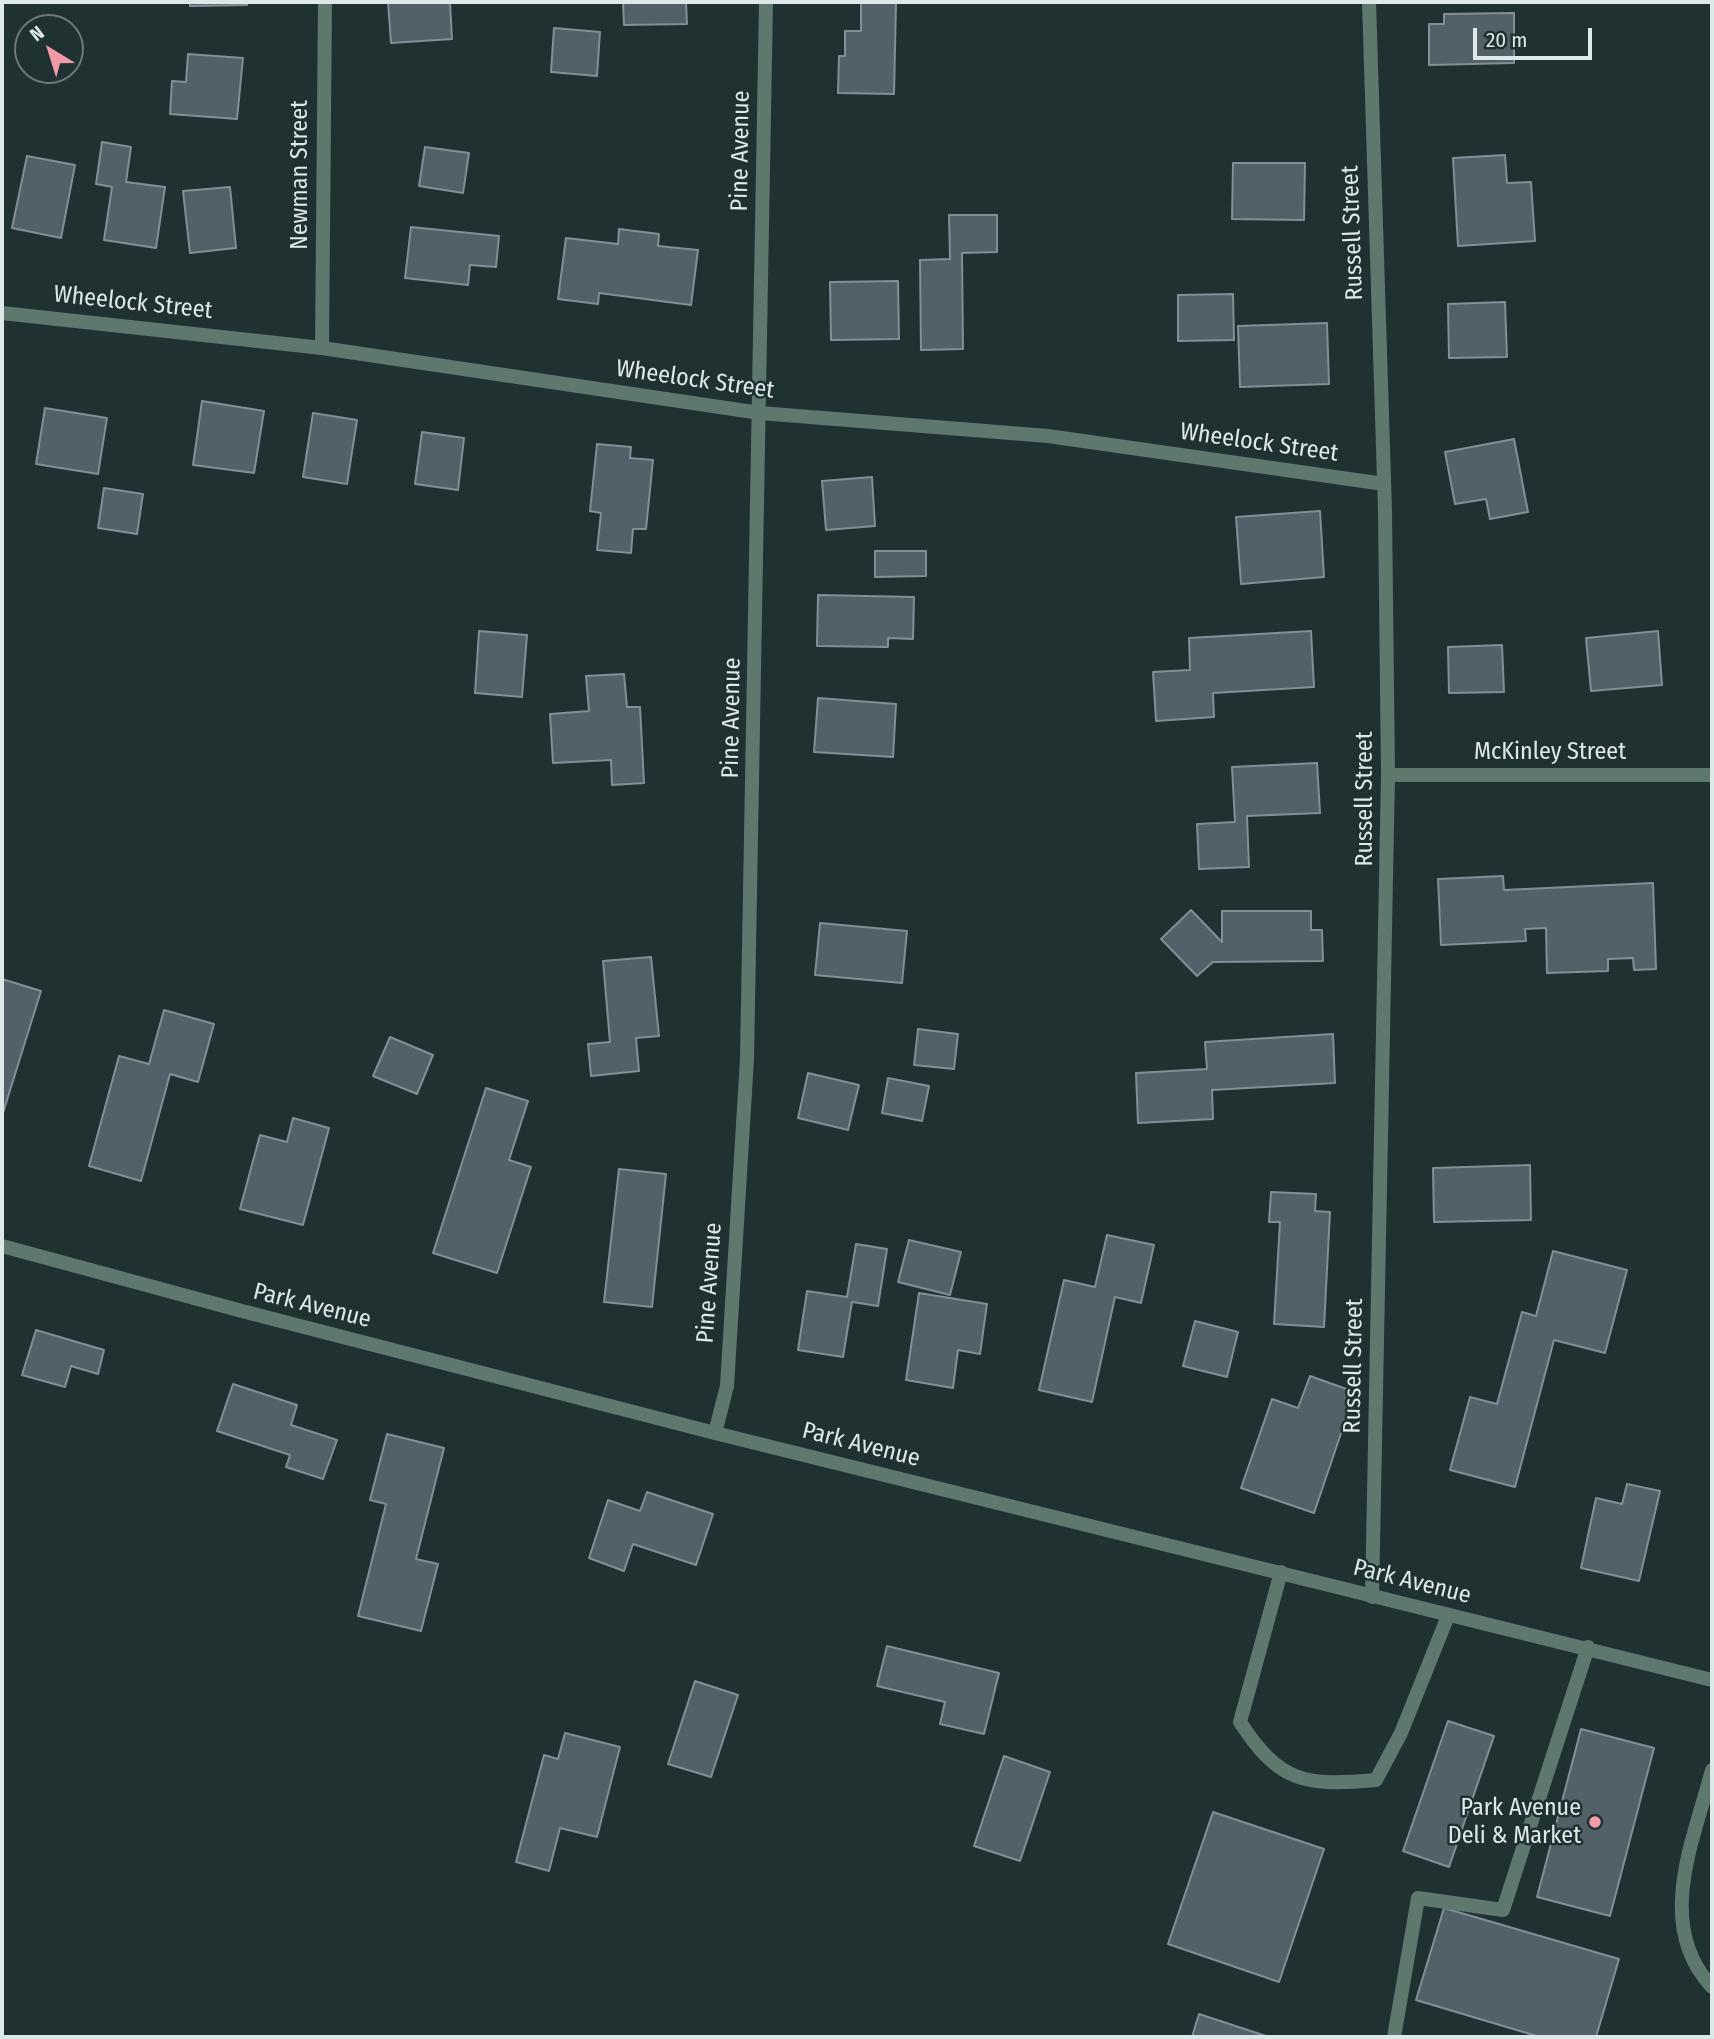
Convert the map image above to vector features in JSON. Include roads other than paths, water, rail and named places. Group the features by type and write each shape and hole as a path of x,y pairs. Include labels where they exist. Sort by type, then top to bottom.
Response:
{"street":[{"name":"Newman Street","path":"322,348 325,2"},
{"name":"Pine Avenue","path":"715,1433 727,1387 747,1059 761,413 766,2"},
{"name":"Russell Street","path":"1369,2 1384,484 1388,775 1372,1597"},
{"name":"Wheelock Street","path":"2,313 322,348 761,413 1048,436 1384,484"},
{"name":"McKinley Street","path":"1388,775 1712,775"},
{"name":"Park Avenue","path":"2,1246 715,1433 1281,1572 1448,1616 1588,1647 1712,1681"},
{"path":"1281,1572 1240,1722 1253,1743 1285,1774 1327,1784 1376,1780 1401,1733 1448,1616"},
{"path":"1394,2037 1418,1898 1503,1909 1588,1647"},
{"path":"1712,1770 1680,1895 1683,1936 1712,1987"}],"place":[{"name":"Park Avenue Deli & Market","path":"1595,1822"}]}
